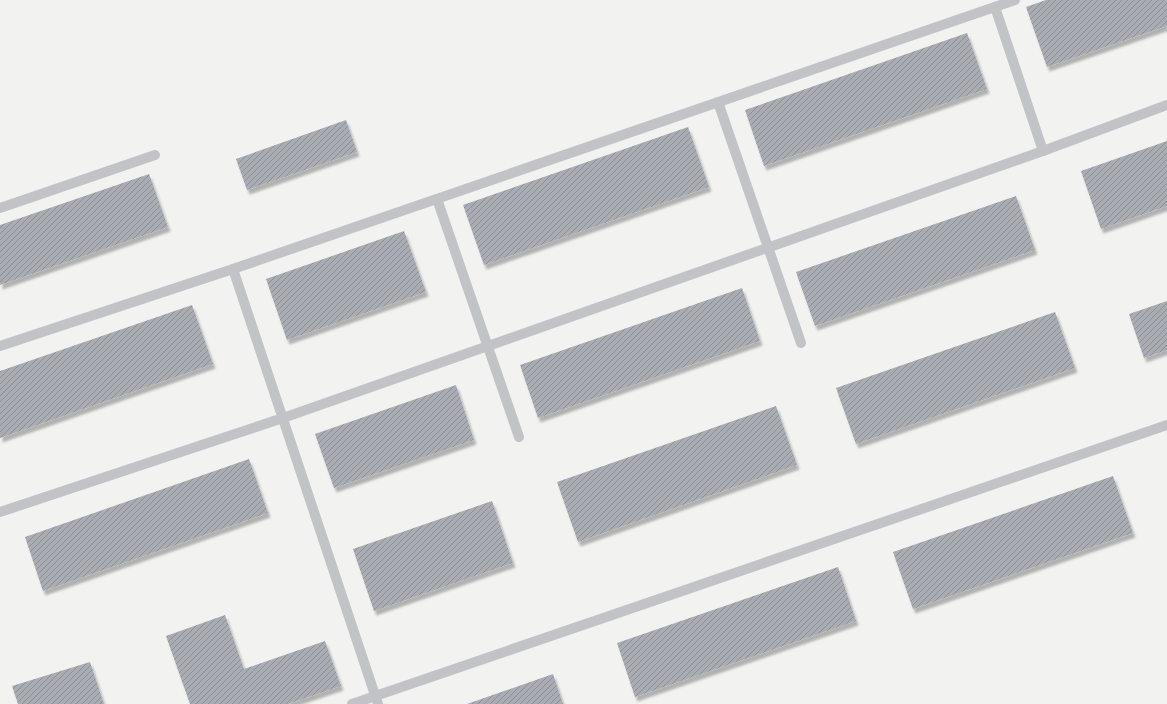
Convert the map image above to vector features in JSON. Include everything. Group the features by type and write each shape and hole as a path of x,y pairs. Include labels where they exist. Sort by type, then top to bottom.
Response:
{"lane":[{"path":"0,346 233,269 1016,0"},
{"path":"995,7 1044,151"},
{"path":"718,102 801,343"},
{"path":"0,512 283,418 1044,151 1167,105"},
{"path":"0,208 155,155"},
{"path":"437,199 519,437"},
{"path":"233,269 376,700"},
{"path":"352,704 376,700 1167,425"}],"building":[{"path":"1046,0 1167,0 1167,26 1047,67 1026,7"},
{"path":"967,33 987,89 764,166 745,110"},
{"path":"346,120 357,152 247,190 236,159"},
{"path":"688,127 709,187 484,265 463,205"},
{"path":"1167,141 1167,206 1101,229 1081,171"},
{"path":"149,174 168,227 0,285 0,225"},
{"path":"1016,196 1035,250 815,326 796,272"},
{"path":"404,231 426,292 287,340 266,279"},
{"path":"742,288 760,341 538,418 520,365"},
{"path":"1167,301 1167,350 1144,358 1129,314"},
{"path":"192,305 213,364 0,438 0,371"},
{"path":"1055,312 1075,368 856,444 836,388"},
{"path":"456,385 474,440 334,488 315,434"},
{"path":"776,406 797,465 578,542 557,482"},
{"path":"249,459 268,513 43,591 25,537"},
{"path":"1113,476 1133,533 913,609 893,552"},
{"path":"492,501 513,563 374,611 353,549"},
{"path":"838,567 856,621 635,697 617,643"},
{"path":"225,615 244,669 325,641 341,686 288,704 190,704 166,636"},
{"path":"90,662 104,704 18,704 12,686"},
{"path":"553,674 563,704 467,704"}]}
